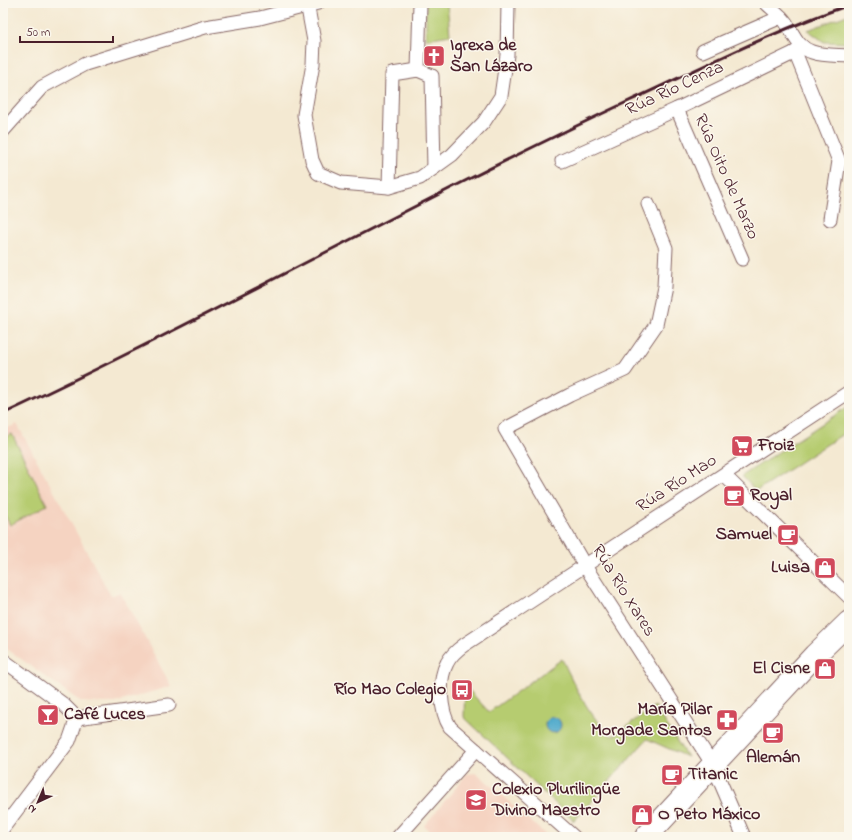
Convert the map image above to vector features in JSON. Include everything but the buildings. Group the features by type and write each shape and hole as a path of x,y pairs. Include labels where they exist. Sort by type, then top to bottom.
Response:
{"highway":[{"path":"646,837 815,655 849,622"}],"street":[{"path":"418,70 420,3"},
{"path":"3,130 42,87 85,64 204,27 260,18 311,4 314,41 313,64 304,115 312,160 318,173 341,184 389,187 420,178 452,156 484,122 501,96 507,55 508,3"},
{"path":"766,3 785,22 800,50 839,161 830,219"},
{"path":"703,51 785,22"},
{"path":"800,50 849,56"},
{"name":"Rúa Río Cenza","path":"562,161 677,109 800,50"},
{"path":"389,187 392,74 418,70 432,76 434,168"},
{"name":"Rúa Oito de Marzo","path":"677,109 742,259"},
{"name":"Rúa Río Xares","path":"648,204 666,248 664,287 656,325 626,370 570,395 505,429 585,566 713,765 744,837"},
{"name":"Rúa Río Mao","path":"574,837 457,734 445,719 442,709 442,694 444,671 449,660 464,645 849,392"},
{"path":"724,475 849,597"},
{"path":"3,660 63,704 77,718"},
{"path":"77,718 169,705"},
{"path":"3,828 68,741 77,718"},
{"path":"398,837 476,750"}],"shaded area":[{"path":"17,424 111,596 120,592 171,686 115,703 81,702 3,646 3,430"},
{"name":"Colexio Plurilingüe Divino Maestro","path":"477,773 548,837 437,837 424,826 467,774"}],"green space":[{"path":"426,3 447,3 450,35 426,39"},
{"path":"847,15 849,19 849,43 824,42 808,30"},
{"path":"849,406 849,430 756,491 742,476"},
{"path":"12,434 47,505 10,525 3,512 3,438"},
{"path":"562,659 577,690 589,709 611,736 615,735 655,706 687,757 647,739 574,821 464,717 465,686 489,712"}],"water":[{"path":"550,717 556,717 561,722 559,731 556,733 550,733 545,728 545,722"}],"railway":[{"path":"3,414 160,337 393,217 550,139 738,50 793,26 849,5"}],"place":[{"name":"Igrexa de San Lázaro","path":"434,56"},
{"name":"Froiz","path":"742,446"},
{"name":"Royal","path":"734,496"},
{"name":"Samuel","path":"788,535"},
{"name":"Luisa","path":"825,568"},
{"name":"El Cisne","path":"825,669"},
{"name":"Río Mao Colegio","path":"462,690"},
{"name":"Café Luces","path":"48,715"},
{"name":"María Pilar Morgade Santos","path":"727,720"},
{"name":"Alemán","path":"773,733"},
{"name":"Titanic","path":"672,775"},
{"name":"Colexio Plurilingüe Divino Maestro","path":"476,800"},
{"name":"O Peto Máxico","path":"642,815"}]}
